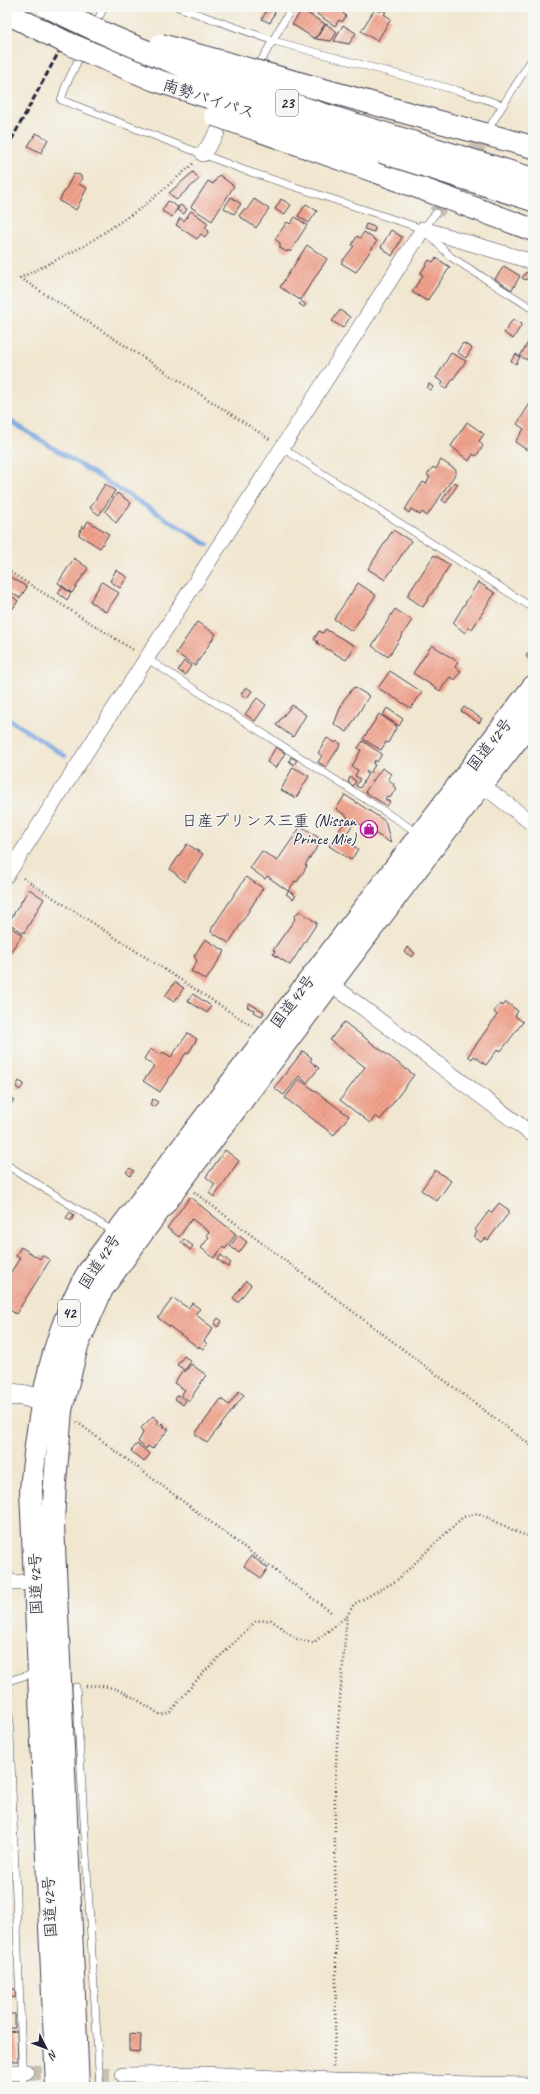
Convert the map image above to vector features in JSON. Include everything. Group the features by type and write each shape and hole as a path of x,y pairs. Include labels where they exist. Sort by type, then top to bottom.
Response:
{"highway":[{"name":"南勢バイパス","path":"48,7 77,22 164,60 249,91 533,179"},
{"name":"南勢バイパス","path":"7,13 67,43 155,80 533,200"},
{"path":"77,22 533,147"},
{"path":"67,43 174,101 369,169 533,230"},
{"name":"国道42号","path":"57,2087 31,1490 37,1427 52,1406 88,1316 102,1289 144,1228 181,1183 331,984 426,840 533,687"},
{"name":"国道42号","path":"78,2087 53,1524 54,1483 52,1406 49,1372 56,1346 75,1298 86,1276 266,1035 426,840 482,785 533,719"}],"main road":[{"path":"7,1396 21,1395 52,1406"}],"street":[{"path":"203,154 217,133"},
{"path":"9,873 281,447 423,229 533,262"},
{"path":"482,785 533,824"},
{"path":"331,984 533,1135"},
{"path":"7,1578 11,1583 34,1582"},
{"path":"123,2075 204,2074 333,2081 533,2085"}],"lane":[{"path":"104,7 66,85 61,100 266,178 423,229 451,257 533,309"},
{"path":"178,7 274,41 460,91 503,105"},
{"path":"262,61 292,7"},
{"path":"492,123 533,57"},
{"path":"423,229 436,213"},
{"path":"281,447 533,608"},
{"path":"146,657 426,840"},
{"path":"7,1165 116,1234"},
{"path":"19,2076 8,1681 38,1671"},
{"path":"76,1687 100,2087"}],"path":[{"path":"203,154 144,206 84,246 20,278 281,447"},
{"path":"7,570 146,657"},
{"path":"9,873 266,1035"},
{"path":"181,1183 533,1447"},
{"path":"52,1406 332,1614"},
{"path":"76,1687 100,1684 118,1689 161,1715 169,1712 202,1674 256,1621 271,1620 297,1639 313,1643 347,1616 354,1604 396,1580 463,1517 478,1514 521,1534 533,1537"},
{"path":"333,2081 336,2013 335,1797 340,1694 347,1616"}],"building":[{"path":"300,7 315,7 312,14"},
{"path":"322,7 347,7 343,13 346,16 342,22 339,20 335,26 317,14"},
{"path":"268,8 275,12 270,23 262,19"},
{"path":"375,9 380,12 382,10 386,12 384,14 391,19 377,41 361,31"},
{"path":"302,10 325,24 315,39 292,24"},
{"path":"326,24 337,32 331,41 316,39"},
{"path":"343,25 356,33 349,44 334,41"},
{"path":"36,133 48,139 41,153 28,146"},
{"path":"193,172 199,179 176,200 169,193"},
{"path":"74,174 80,175 82,178 79,184 87,188 76,210 59,201"},
{"path":"219,175 234,186 212,221 191,207 208,181 213,184"},
{"path":"231,197 241,204 234,214 224,208"},
{"path":"254,199 269,209 256,228 239,216 244,209 246,211"},
{"path":"281,199 291,205 284,215 275,209"},
{"path":"168,201 178,207 172,217 162,211"},
{"path":"306,204 317,211 309,223 298,216"},
{"path":"180,205 187,209 184,214 177,210"},
{"path":"191,211 208,223 205,228 209,231 205,237 201,234 197,239 176,225 180,218 184,221"},
{"path":"295,217 307,225 290,252 288,250 287,252 280,248 280,243 275,239 287,222 290,224"},
{"path":"366,224 375,227 374,232 364,229"},
{"path":"391,230 402,237 392,256 381,247"},
{"path":"364,232 377,241 356,272 341,263 354,246 352,245 357,236 360,238"},
{"path":"307,245 327,259 300,300 280,287"},
{"path":"436,258 450,267 427,301 412,292 423,275 420,274 429,260 433,262"},
{"path":"504,266 520,276 512,290 495,279"},
{"path":"526,272 530,274 526,280 522,278"},
{"path":"301,301 306,305 304,307 299,304"},
{"path":"340,310 350,317 343,328 332,321"},
{"path":"513,319 522,324 513,339 504,333"},
{"path":"533,334 533,363 520,356"},
{"path":"463,343 472,348 466,358 457,352"},
{"path":"451,353 466,361 446,389 441,386 443,382 436,378"},
{"path":"516,354 520,357 516,364 511,361"},
{"path":"429,384 433,387 431,390 427,388"},
{"path":"531,402 533,403 533,441 527,450 515,442 524,429 517,424"},
{"path":"467,422 484,434 479,441 483,446 476,456 473,454 469,461 451,446"},
{"path":"441,460 456,470 456,473 427,516 422,512 420,515 411,509 409,513 405,510 409,503 423,482 426,484 430,477 427,475 433,467 436,469"},
{"path":"454,482 458,484 446,503 442,500"},
{"path":"105,484 115,491 99,515 90,508"},
{"path":"117,493 131,503 116,523 105,511"},
{"path":"88,521 109,534 100,548 79,535 82,526 84,528"},
{"path":"393,530 411,541 385,580 368,569"},
{"path":"434,555 450,565 423,607 407,596"},
{"path":"74,558 88,568 72,593 58,583"},
{"path":"116,570 127,577 120,588 110,581"},
{"path":"9,576 27,587 20,598 7,590"},
{"path":"102,582 119,593 106,612 90,601"},
{"path":"478,582 495,593 472,629 469,627 465,633 453,623"},
{"path":"358,583 376,595 352,631 334,619"},
{"path":"62,587 71,593 67,600 58,593"},
{"path":"7,593 18,601 9,614 7,612"},
{"path":"395,609 412,620 388,657 372,646"},
{"path":"197,622 216,634 195,666 176,653"},
{"path":"325,629 355,646 346,660 317,643 318,642 314,639 319,631 323,633"},
{"path":"432,645 458,662 455,667 461,671 455,680 450,677 440,691 413,673"},
{"path":"529,652 533,654 533,662 526,656"},
{"path":"184,661 191,666 185,675 178,670"},
{"path":"390,671 422,692 411,708 378,688"},
{"path":"246,687 252,691 247,698 241,694"},
{"path":"354,687 369,696 347,732 334,724 343,701"},
{"path":"257,698 266,705 255,721 245,714"},
{"path":"292,705 306,715 293,737 276,725"},
{"path":"464,707 482,719 479,723 461,711"},
{"path":"387,708 403,719 399,726 383,715"},
{"path":"379,714 397,726 388,743 386,742 381,750 363,739"},
{"path":"327,738 341,744 326,767 318,762 322,756 318,753"},
{"path":"363,741 382,754 377,762 375,760 373,764 375,765 370,773 367,771 366,773 368,774 360,788 356,786 360,779 355,776 358,770 352,767 361,750 358,748"},
{"path":"276,747 285,753 276,768 267,762"},
{"path":"291,757 297,760 294,765 289,761"},
{"path":"293,767 309,776 296,798 281,790"},
{"path":"382,768 391,774 388,779 396,788 390,798 387,796 385,799 390,802 387,806 365,792"},
{"path":"350,777 356,781 353,786 348,782"},
{"path":"345,795 385,821 391,843 355,821 343,839 358,849 351,860 329,846 348,817 336,809"},
{"path":"301,826 322,840 305,865 307,866 297,882 295,881 288,891 267,876 265,879 250,868 262,851 277,861"},
{"path":"187,844 203,854 185,882 170,869"},
{"path":"246,877 263,888 229,943 211,932 212,928"},
{"path":"29,889 44,899 24,933 8,923"},
{"path":"289,891 296,896 293,899 286,894"},
{"path":"300,911 317,923 290,965 273,954 275,951 273,950 295,919 296,914"},
{"path":"7,925 22,935 7,957"},
{"path":"205,939 225,951 206,980 191,971 197,961 194,956"},
{"path":"407,947 415,953 412,957 404,952"},
{"path":"175,982 184,988 174,1002 165,996"},
{"path":"193,994 211,1006 207,1013 188,1001"},
{"path":"506,1002 518,1011 515,1016 523,1022 501,1051 498,1049 486,1065 474,1056 472,1059 468,1056 497,1015 494,1012 500,1004 503,1006"},
{"path":"249,1003 264,1012 262,1016 253,1012 254,1010 247,1007"},
{"path":"344,1022 414,1075 380,1120 376,1116 370,1123 340,1100 365,1067 330,1040"},
{"path":"188,1033 197,1039 188,1054 186,1053 160,1092 143,1081 154,1066 144,1059 150,1049 161,1055 163,1052 171,1057"},
{"path":"303,1051 312,1058 310,1061 319,1068 307,1083 299,1076 284,1095 274,1088"},
{"path":"299,1079 349,1116 334,1135 285,1098"},
{"path":"19,1081 24,1084 20,1090 16,1087"},
{"path":"7,1095 14,1100 7,1110"},
{"path":"153,1099 158,1102 154,1107 150,1104"},
{"path":"225,1150 239,1161 214,1197 209,1193 215,1184 206,1177"},
{"path":"130,1168 134,1171 130,1176 126,1172"},
{"path":"435,1170 451,1181 437,1201 421,1190"},
{"path":"190,1197 236,1234 225,1249 223,1247 214,1258 201,1248 209,1237 206,1235 209,1232 192,1219 179,1237 167,1228"},
{"path":"499,1203 509,1210 508,1214 488,1240 485,1238 481,1242 474,1237 477,1232 475,1230 489,1211 491,1213"},
{"path":"70,1212 74,1215 71,1221 66,1218"},
{"path":"238,1235 247,1242 239,1253 230,1246"},
{"path":"184,1239 193,1246 190,1250 181,1242"},
{"path":"21,1247 40,1259 42,1255 50,1260 16,1314 7,1308 7,1278 20,1258 16,1256"},
{"path":"221,1255 231,1263 228,1267 218,1260"},
{"path":"246,1281 251,1285 238,1302 233,1298"},
{"path":"173,1298 188,1308 192,1303 200,1309 195,1314 213,1328 204,1341 207,1344 203,1349 199,1346 199,1348 158,1318"},
{"path":"218,1318 222,1321 218,1327 214,1324"},
{"path":"184,1356 191,1361 185,1370 177,1365"},
{"path":"191,1364 206,1375 189,1401 181,1395 185,1390 174,1383 183,1370 185,1372"},
{"path":"239,1391 244,1395 207,1443 195,1434 221,1399 229,1405"},
{"path":"178,1395 186,1401 183,1405 175,1399"},
{"path":"153,1416 159,1421 157,1424 160,1426 162,1423 165,1426 163,1428 169,1429 152,1449 148,1446 146,1449 138,1442 143,1433 141,1428"},
{"path":"137,1444 150,1454 144,1462 131,1451"},
{"path":"251,1556 268,1568 261,1578 244,1566"},
{"path":"7,1989 15,1989 16,1997 7,1998"},
{"path":"7,2014 15,2014 15,2028 7,2028"},
{"path":"17,2031 18,2061 7,2061 7,2032"},
{"path":"129,2034 141,2035 140,2052 129,2051"}],"waterway":[{"path":"7,419 208,545"},
{"path":"7,718 65,756"}],"tunnel":[{"path":"436,213 490,127"},
{"path":"26,2072 123,2075"}],"railway":[{"path":"7,148 83,7"}],"place":[{"name":"日産プリンス三重 (Nissan Prince Mie)","path":"369,829"}]}
